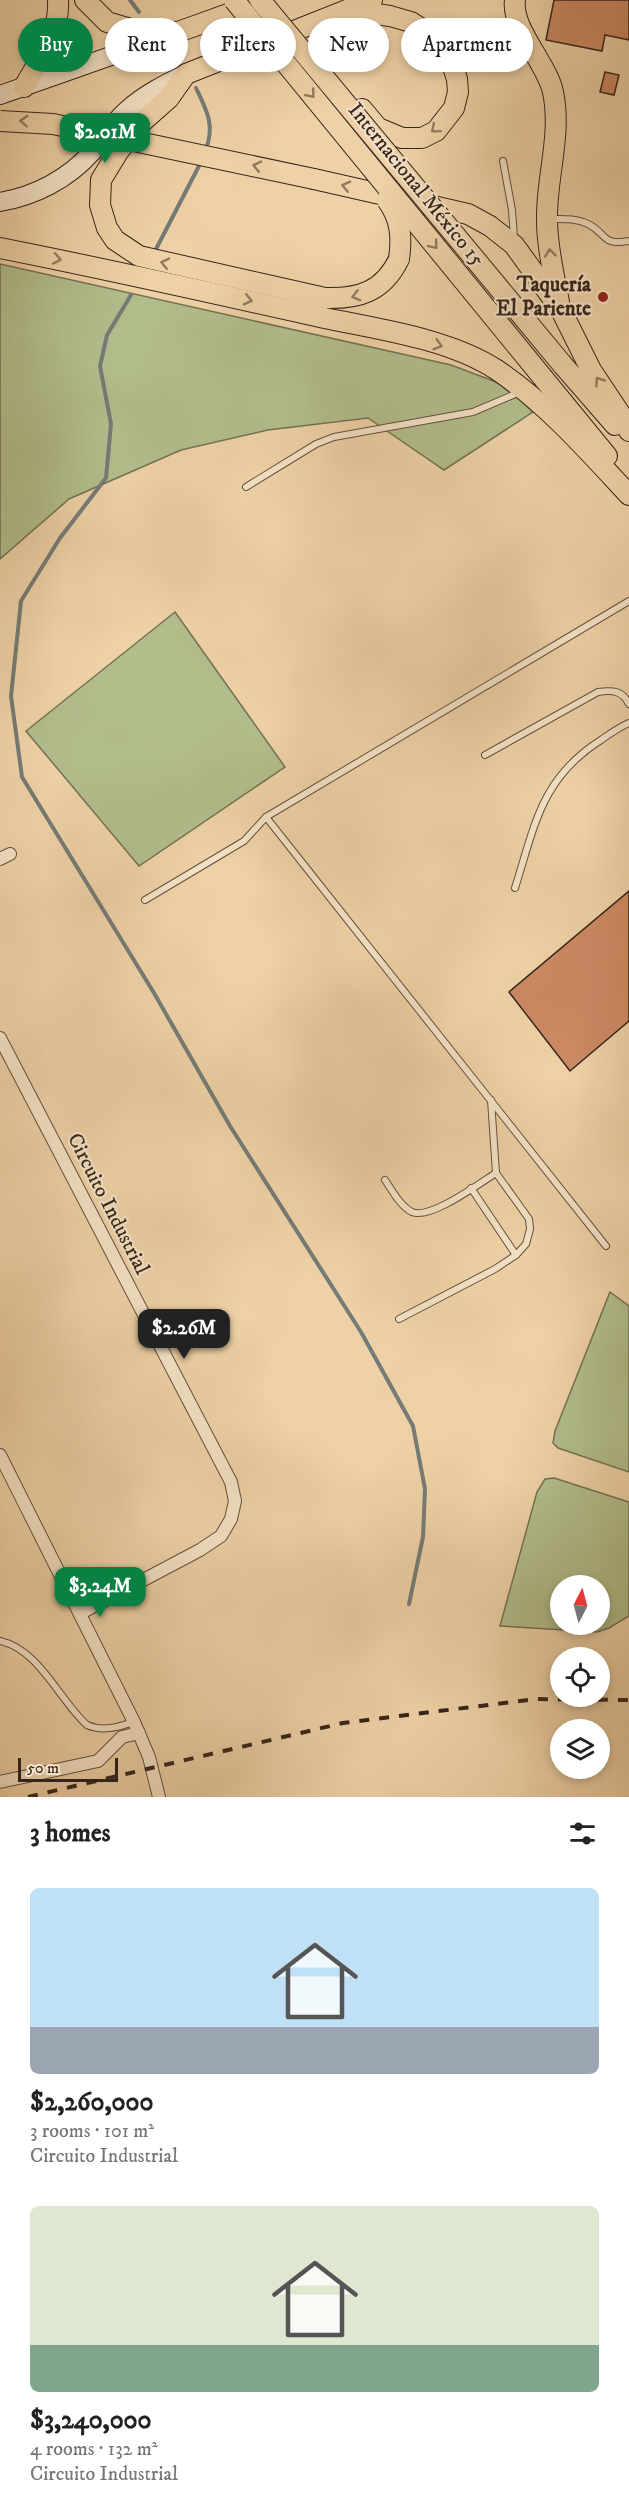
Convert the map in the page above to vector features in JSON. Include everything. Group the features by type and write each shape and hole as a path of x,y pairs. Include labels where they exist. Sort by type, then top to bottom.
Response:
{"main road":[{"path":"24,87 52,40 59,11 58,0"},
{"path":"85,0 105,20"},
{"name":"Internacional México 15","path":"234,0 629,484"},
{"name":"Internacional México 15","path":"260,0 308,57"},
{"path":"188,28 267,0"},
{"path":"0,202 40,190 57,180 91,153 127,110 156,88 372,0"},
{"path":"515,0 514,6 520,26 550,80 554,95 556,128 547,220 552,267 561,310"},
{"path":"324,72 338,80 378,128 402,138 422,138 436,131 454,108 458,92 457,79 449,55 440,41 411,22 390,16 345,10"},
{"path":"0,95 105,58"},
{"name":"Internacional México 15","path":"320,72 562,364 629,440"},
{"path":"186,74 169,98 142,122 101,180 100,205 107,228 115,240 139,255 325,298 349,298 365,294 385,281 399,259 401,233 390,203 369,176 363,159"},
{"path":"0,121 53,123 468,214 490,226 514,245 561,310 591,370 629,431"},
{"path":"0,248 128,273 443,346 470,355 524,391 552,415 629,495"}],"street":[{"name":"Circuito Industrial","path":"0,1038 225,1472 235,1501 231,1519 220,1536 200,1550 81,1613"},
{"path":"0,1455 137,1728 149,1757 159,1797"},
{"path":"0,1782 98,1761 122,1737 137,1728"}],"lane":[{"path":"503,161 512,210 514,245"},
{"path":"547,220 571,219 590,225 604,240 618,243 629,241"},
{"path":"246,487 316,444 334,437 473,412 524,391"},
{"path":"145,900 244,841 266,817 629,602"},
{"path":"485,755 598,692 619,692 629,704"},
{"path":"515,888 536,821 549,790 566,768 594,744 629,723"},
{"path":"266,817 606,1246"},
{"path":"399,1319 495,1269 516,1255 526,1244 530,1229 528,1219 496,1173 490,1100"},
{"path":"385,1180 400,1202 412,1212 420,1213 438,1208 496,1173"},
{"path":"471,1188 516,1255"},
{"path":"0,1641 10,1643 34,1662 87,1725 95,1729 137,1728"}],"green space":[{"path":"0,264 451,365 504,385 533,412 444,470 368,418 268,430 181,450 69,499 0,559"},
{"path":"175,612 285,767 139,866 26,731"},
{"path":"610,1292 629,1306 629,1472 558,1448 553,1443 555,1431"},
{"path":"554,1478 629,1502 629,1616 610,1627 610,1575 550,1575 550,1629 500,1626 537,1492 545,1479"}],"building":[{"path":"554,0 629,0 629,40 605,35 602,51 546,40"},
{"path":"605,72 619,75 614,95 600,92"},
{"path":"629,891 629,1021 570,1071 509,992"}],"waterway":[{"path":"130,0 139,12"},
{"path":"196,88 210,125 206,149"},
{"path":"155,251 201,162"},
{"path":"131,295 107,335 100,366 111,424 106,478 60,538 21,601 11,696 22,777 154,993 230,1126 361,1332 413,1426 425,1489 423,1537 409,1604"}],"railway":[{"path":"28,1797 343,1723 536,1699 629,1700"}],"place":[{"name":"Taquería El Pariente","path":"603,297"}]}
